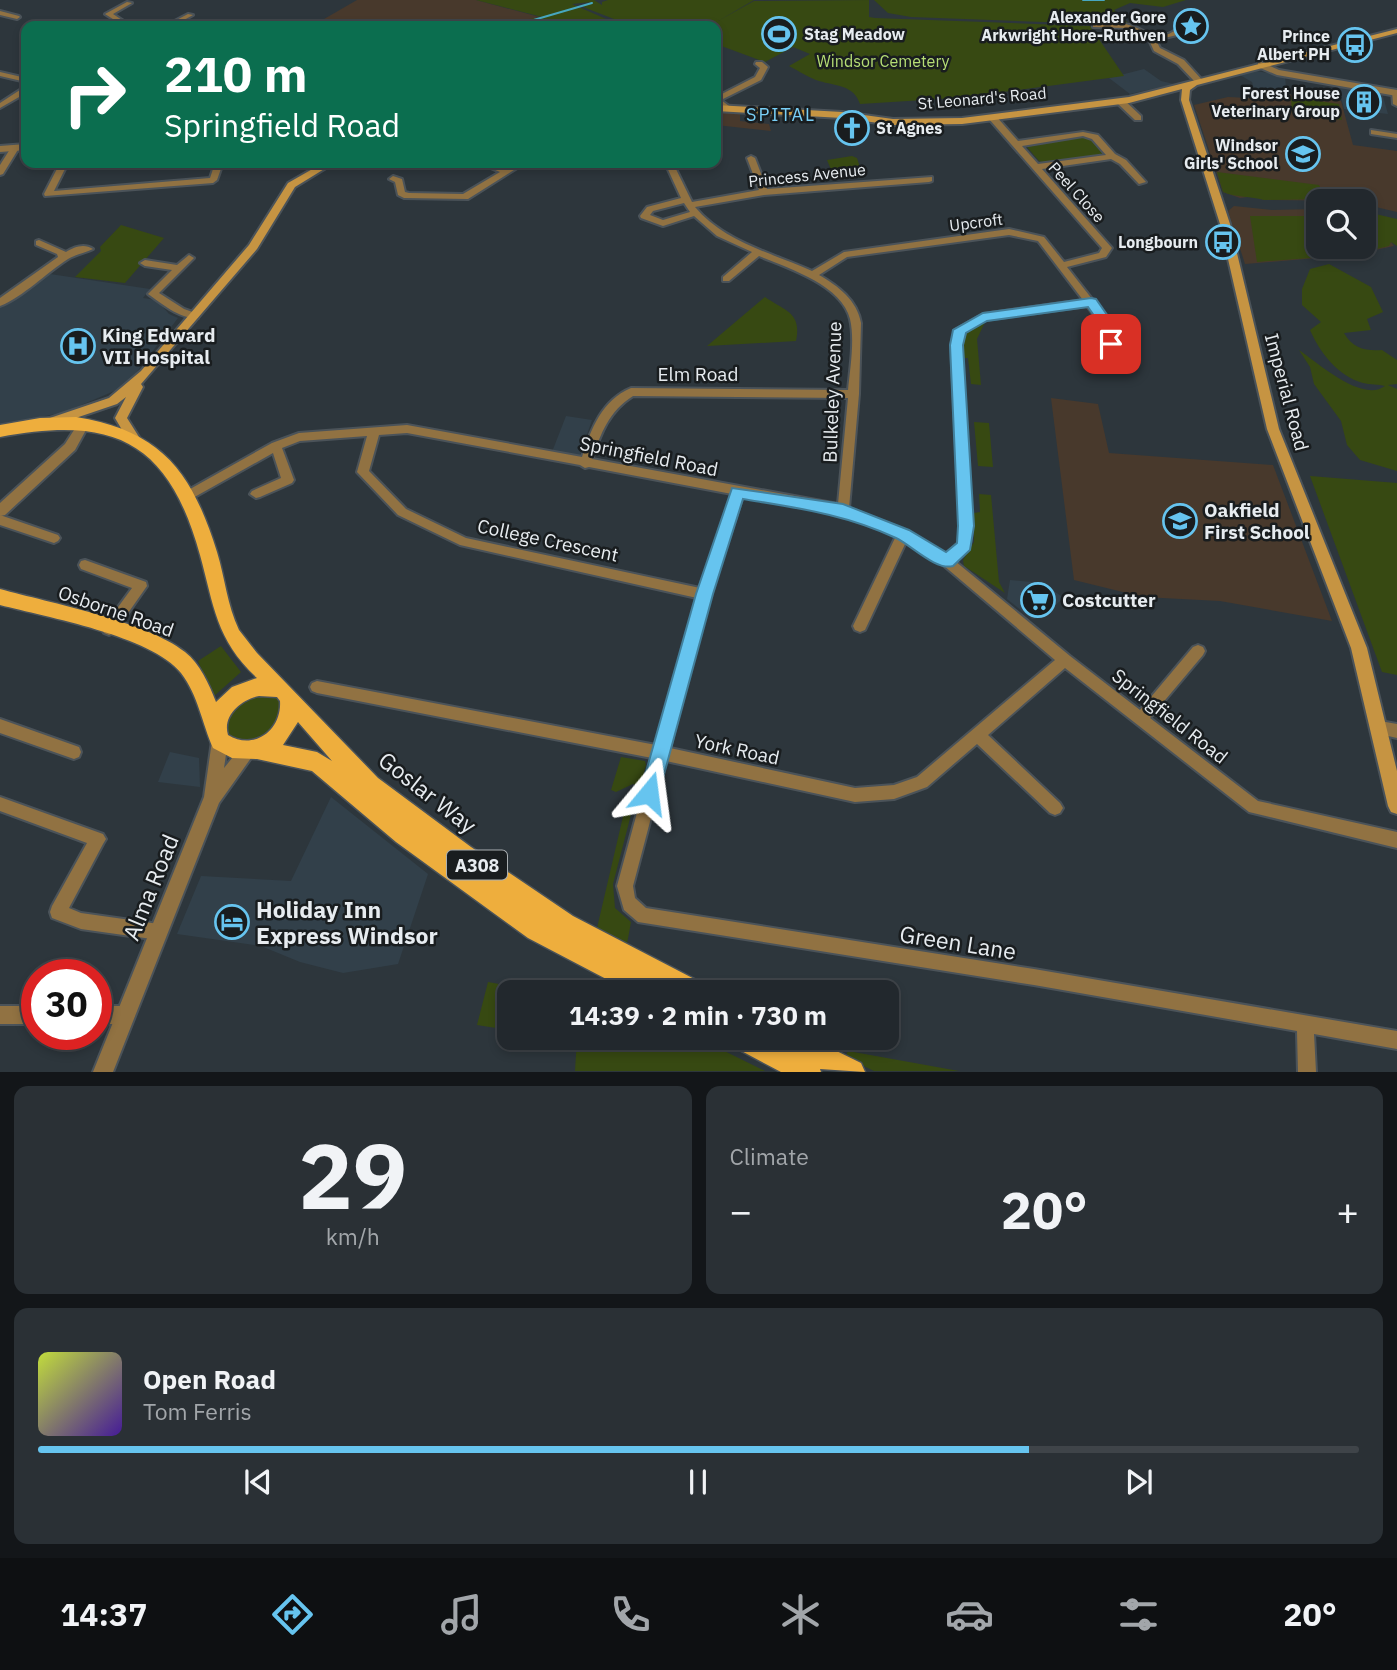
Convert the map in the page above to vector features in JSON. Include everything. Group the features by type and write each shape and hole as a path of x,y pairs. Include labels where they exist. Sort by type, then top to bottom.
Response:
{"main road":[{"name":"St Leonard's Road","path":"721,108 842,115 893,122 992,117 1143,97 1397,31"},
{"path":"1143,97 1170,97 1185,103 1186,89 1198,82"},
{"name":"Imperial Road","path":"1175,88 1185,103 1225,224 1273,429 1359,648 1394,773 1397,806"},
{"path":"51,422 113,401 145,374 253,247 291,185 320,168"},
{"path":"133,437 121,418 145,374"},
{"name":"A308","path":"0,431 51,422 76,421 98,423 133,437 173,474 187,496 198,520 226,620 237,644 286,694"},
{"name":"Osborne Road","path":"0,597 156,645 179,658 193,677 218,735"},
{"path":"218,735 223,707 241,691 269,685 286,694 292,709 285,729 269,744 253,750"},
{"name":"Goslar Way","path":"286,694 346,762 401,810 565,924 671,980"},
{"name":"A308","path":"218,735 228,748 317,762 404,834 536,930 632,980"},
{"path":"766,1050 808,1072"},
{"path":"808,1050 852,1072"}],"street":[{"path":"119,21 108,15 129,3"},
{"path":"0,13 17,17"},
{"path":"178,21 190,15"},
{"path":"1095,26 1126,26 1152,40 1157,50 1181,62 1198,82"},
{"path":"1152,40 1175,34 1183,27"},
{"name":"St Leonard's Road","path":"721,97 758,78 764,67 759,64"},
{"path":"1261,65 1277,72 1396,92 1397,104"},
{"path":"0,74 21,79"},
{"path":"0,106 21,93"},
{"path":"1120,101 1138,118"},
{"name":"Peel Close","path":"992,117 1107,248 1104,255 1063,265"},
{"path":"1374,132 1397,135"},
{"path":"1016,144 1083,134 1095,137 1110,155 1124,162 1142,182"},
{"path":"0,172 15,148"},
{"path":"0,149 21,148"},
{"path":"1036,167 1110,155"},
{"path":"751,158 764,192"},
{"path":"61,168 48,194 213,180 217,168"},
{"path":"496,168 507,172"},
{"path":"393,179 399,181 401,193 407,196 465,197 513,168"},
{"name":"Bulkeley Avenue","path":"671,168 690,206 722,235 813,275 842,297 853,313 856,335 854,394 843,510"},
{"name":"Princess Avenue","path":"690,206 764,192 929,178"},
{"name":"Upcroft","path":"813,275 844,255 1009,232 1041,239 1105,322 1117,366"},
{"path":"40,243 61,252 63,258"},
{"path":"3,298 78,249 88,249"},
{"path":"726,279 758,252"},
{"path":"189,258 153,294 165,299 177,312 194,316"},
{"path":"145,264 178,268"},
{"path":"947,561 964,545 966,526 956,345 960,330 983,317 1091,302"},
{"name":"Elm Road","path":"585,464 600,421 619,398 631,392 854,394"},
{"path":"0,511 70,447 80,430 76,421"},
{"name":"Springfield Road","path":"187,496 276,446 299,437 407,429 843,510 903,534 947,561 1065,660 1142,717 1254,807 1397,840"},
{"name":"College Crescent","path":"374,432 363,472 402,512 464,542 704,594"},
{"path":"256,494 288,480 276,446"},
{"name":"Green Lane","path":"738,492 704,594 649,793 625,886 629,905 644,916 1034,977 1397,1040"},
{"path":"0,520 54,538"},
{"path":"860,626 903,534"},
{"path":"85,565 141,586 109,629"},
{"path":"1142,717 1198,651"},
{"name":"York Road","path":"317,687 661,753 855,795 894,792 922,782 1065,660"},
{"path":"0,726 74,752"},
{"path":"1380,729 1397,731"},
{"path":"977,734 1055,808"},
{"name":"Alma Road","path":"212,798 211,783 218,735"},
{"name":"Alma Road","path":"103,1072 212,798 253,750"},
{"path":"0,804 98,839 58,912 81,921 159,932"},
{"path":"0,1015 21,1015"},
{"path":"112,1015 126,1015"},
{"path":"1305,1025 1307,1072"}],"shaded area":[{"path":"357,0 476,0 543,18 517,21 321,21"},
{"path":"1144,69 1161,81 1174,84 1130,94 1109,78"},
{"path":"1256,71 1285,76 1287,100 1257,99 1252,82 1240,75"},
{"path":"1338,85 1382,93 1388,114 1344,109"},
{"name":"Windsor Girls' School","path":"1286,94 1341,101 1353,145 1397,151 1397,212 1376,207 1376,189 1306,189 1306,200 1264,200 1255,196 1240,198 1223,192 1194,105 1228,97 1286,100"},
{"path":"721,112 740,113 740,121 769,124 771,131 721,126"},
{"name":"Windsor Girls' School","path":"1234,206 1272,210 1306,209 1306,259 1245,264 1228,211"},
{"name":"Windsor Girls' School","path":"1376,220 1394,246 1376,250"},
{"name":"King Edward VII Hospital","path":"50,274 150,289 143,298 157,300 169,314 178,318 126,386 65,412 0,425 0,305"},
{"name":"Oakfield First School","path":"1051,398 1098,404 1109,453 1273,465 1332,621 1220,601 1143,597 1074,580"},
{"path":"566,416 592,420 580,455 552,452"},
{"path":"1010,580 1042,583 1064,598 1039,618 1032,619 1007,599"},
{"path":"170,752 199,758 200,787 158,782"},
{"path":"331,797 428,874 398,964 343,973 300,962 261,946 177,934 201,876 291,881"}],"green space":[{"name":"Windsor Cemetery","path":"476,0 594,0 602,5 602,2 608,0 754,0 718,21 619,21 583,7 591,2 572,4 611,21 517,21 542,17"},
{"name":"Windsor Cemetery","path":"869,0 869,17 875,18 1090,26 1124,76 956,98 860,104 849,90 815,80 789,66 810,54 793,47 765,62 721,46 721,21 718,21 754,1"},
{"path":"874,0 1186,0 1163,7 1130,3 1114,10 1128,23 1125,25 911,17 888,13"},
{"path":"1291,97 1339,104 1342,120 1292,113"},
{"path":"1091,136 1108,153 1045,163 1039,161 1027,147"},
{"path":"852,156 857,158 863,177 835,179 827,160"},
{"path":"1217,172 1319,185 1321,189 1306,189 1306,199 1264,200 1223,192"},
{"path":"1376,214 1397,219 1397,246 1391,242 1389,246 1376,249"},
{"path":"1250,216 1306,216 1306,258 1257,262"},
{"path":"121,225 164,238 125,283 75,277 101,251 100,247"},
{"path":"1329,264 1371,287 1383,312 1367,319 1371,330 1344,333 1356,346 1382,350 1397,360 1397,384 1388,385 1397,389 1397,471 1360,460 1347,445 1341,421 1314,384 1310,367 1299,350 1328,372 1353,386 1375,390 1385,386 1363,383 1346,375 1325,355 1310,330 1321,322 1302,305 1302,289 1310,269"},
{"path":"765,297 794,318 796,341 707,346"},
{"path":"986,320 977,339 981,385 971,384 968,358 962,358 962,344 969,329"},
{"path":"974,422 989,423 993,467 978,466"},
{"path":"1310,476 1397,483 1397,675 1382,672"},
{"path":"979,494 991,495 999,582 1005,593 964,566 963,560 974,542 974,513 980,512"},
{"path":"221,646 241,672 213,697 198,661"},
{"path":"243,694 279,697 283,704 280,723 253,744 225,740 221,716"},
{"path":"621,757 645,761 646,765 640,786 633,784 616,792 611,790"},
{"path":"635,799 613,884 615,908 631,922 627,944 597,928 625,808 629,801"},
{"path":"488,982 497,984 497,1028 477,1025"},
{"path":"576,1050 722,1050 765,1071 575,1071"},
{"path":"848,1051 959,1071 874,1071 845,1057"}],"waterway":[{"path":"1083,0 1104,0"},
{"path":"530,21 592,3"}],"place":[{"name":"Alexander Gore Arkwright Hore-Ruthven","path":"1191,26"},
{"name":"Stag Meadow","path":"779,34"},
{"name":"Prince Albert PH","path":"1355,45"},
{"name":"Forest House Veterinary Group","path":"1364,102"},
{"name":"St Agnes","path":"852,128"},
{"name":"Windsor Girls' School","path":"1303,154"},
{"name":"Longbourn","path":"1223,242"},
{"name":"King Edward VII Hospital","path":"78,346"},
{"name":"Oakfield First School","path":"1180,521"},
{"name":"Costcutter","path":"1038,600"},
{"name":"Holiday Inn Express Windsor","path":"232,922"}],"district":[{"name":"SPITAL","path":"781,114"}],"route":[{"path":"649,793 704,594 738,492 843,510 903,534 947,561 964,545 966,526 956,345 960,330 983,317 1091,302 1105,322 1111,344"}]}
